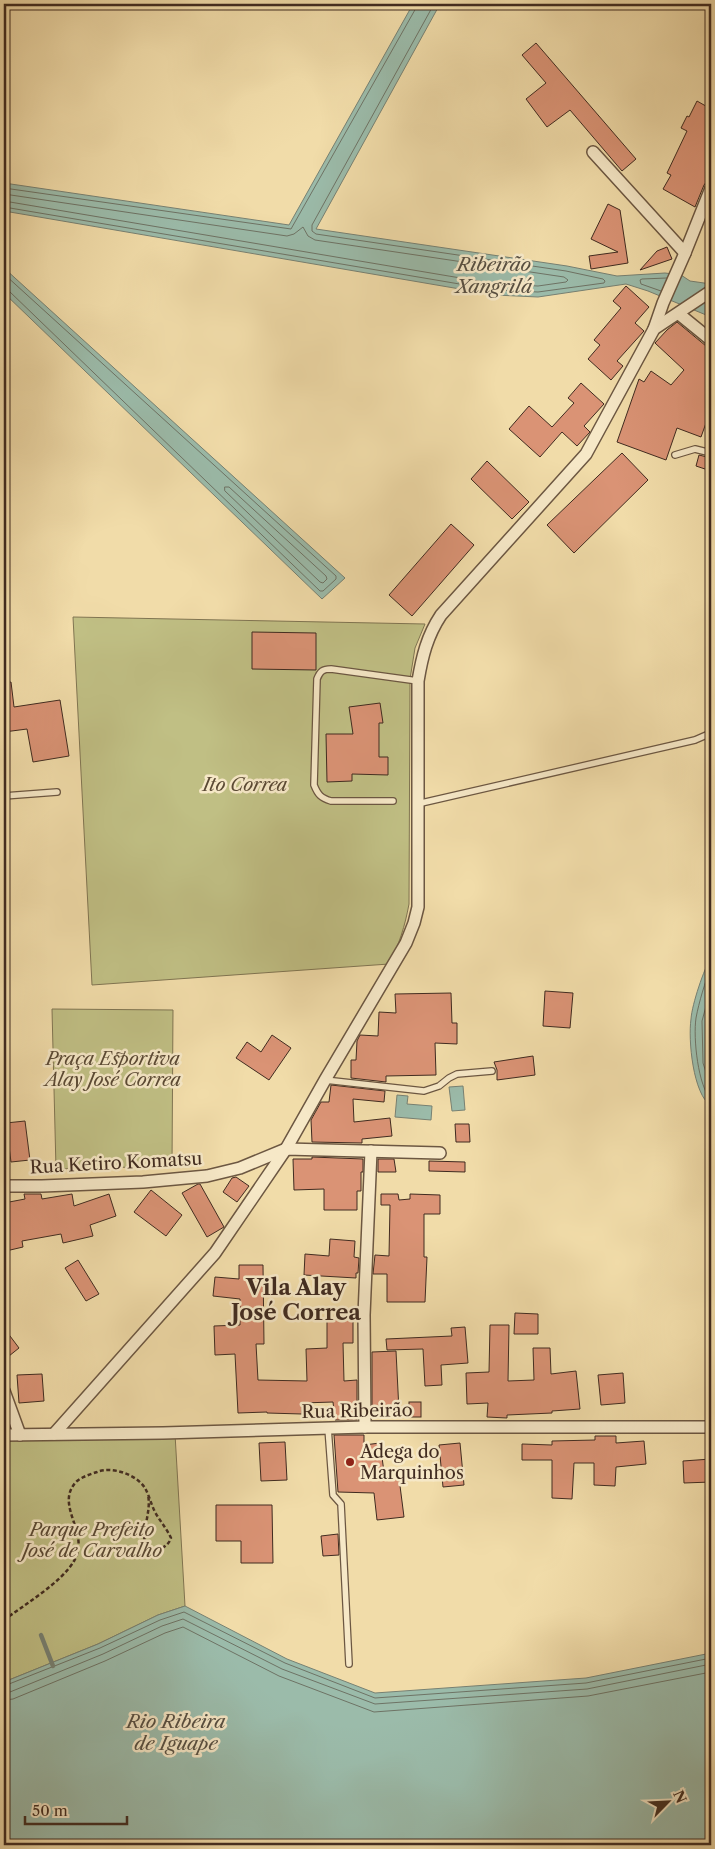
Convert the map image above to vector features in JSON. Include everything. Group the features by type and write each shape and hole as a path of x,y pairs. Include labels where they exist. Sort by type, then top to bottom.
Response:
{"street":[{"path":"593,152 683,258"},
{"path":"54,1434 204,1267 286,1149 324,1080 397,961 414,923 418,897 418,682 427,641 441,615 586,454 654,329 711,188"},
{"path":"654,329 711,291"},
{"path":"683,311 711,340"},
{"path":"286,1149 440,1153"},
{"name":"Rua Ketiro Komatsu","path":"4,1186 143,1182 207,1176 240,1168 286,1149"},
{"path":"364,1427 364,1315 372,1151"},
{"path":"4,1391 20,1435"},
{"name":"Rua Ribeirão","path":"4,1435 364,1427 711,1427"}],"lane":[{"path":"675,455 695,450 711,452"},
{"path":"393,801 331,801 318,794 314,785 317,678 324,669 331,669 418,682"},
{"path":"417,804 695,740 711,733"},
{"path":"4,796 57,792"},
{"path":"324,1080 424,1091 439,1086 458,1074 492,1072"},
{"path":"328,1428 333,1494 340,1504 349,1664"}],"path":[{"path":"4,1620 54,1582 75,1560 79,1540 78,1531 68,1501 70,1492 77,1480 102,1470 113,1470 135,1479 144,1486 148,1495 155,1512 171,1538 165,1546 147,1552 145,1541 150,1504 148,1495"}],"green space":[{"name":"Ito Correa","path":"73,617 425,624 415,648 410,679 409,904 396,950 389,964 92,985"},
{"name":"Praça Esportiva Alay José Correa","path":"52,1009 173,1010 172,1166 56,1169"},
{"name":"Parque Prefeito José de Carvalho","path":"175,1434 185,1606 158,1615 98,1644 4,1682 4,1437"}],"water":[{"name":"Ribeirão Xangrilá","path":"413,4 440,4 316,229 567,266 617,276 665,273 681,275 690,281 711,284 711,317 626,284 538,297 495,295 4,211 4,183 289,225"},
{"path":"4,268 345,578 322,599 4,293"},
{"path":"711,957 711,1106 705,1100 696,1079 691,1053 690,1028 696,996"},
{"path":"463,1086 465,1110 452,1111 449,1087"},
{"path":"397,1095 408,1096 407,1104 432,1106 431,1120 395,1117"},
{"name":"Rio Ribeira de Iguape","path":"185,1606 287,1659 375,1693 586,1678 711,1653 711,1845 4,1845 4,1682 98,1644 158,1615"}],"building":[{"path":"536,43 636,159 622,171 570,110 547,127 526,99 546,83 522,55"},
{"path":"697,101 711,109 711,176 704,185 695,207 663,189 671,175 667,173 687,131 681,128"},
{"path":"608,204 620,210 628,263 591,269 589,256 618,252 591,239"},
{"path":"667,247 672,259 640,270 657,251"},
{"path":"626,286 649,307 635,323 644,331 617,361 623,366 611,380 588,359 600,345 594,340 621,308 613,301"},
{"path":"677,322 706,346 711,347 711,409 701,437 677,428 666,460 617,442 639,379 644,382 651,371 671,385 684,370 655,343"},
{"path":"581,383 604,404 584,426 590,432 577,446 562,432 540,457 509,429 529,406 552,427 574,403 568,398"},
{"path":"622,453 648,480 574,553 547,525"},
{"path":"699,455 711,458 711,471 696,466"},
{"path":"487,461 529,502 512,519 471,479"},
{"path":"451,524 474,545 412,616 389,595"},
{"path":"252,632 316,633 316,670 252,669"},
{"path":"11,682 14,707 60,700 69,756 33,762 27,729 4,732 4,683"},
{"path":"380,703 383,723 379,723 379,757 388,757 388,775 352,774 352,781 327,782 326,734 353,734 349,707"},
{"path":"545,991 573,993 570,1028 543,1026"},
{"path":"451,993 452,1023 457,1023 457,1044 435,1043 436,1075 386,1076 386,1082 351,1078 351,1060 356,1060 357,1041 360,1035 378,1036 379,1012 396,1013 395,994"},
{"path":"272,1035 291,1048 269,1080 236,1058 247,1042 261,1052"},
{"path":"533,1056 535,1075 497,1080 497,1070 494,1062"},
{"path":"331,1085 385,1091 384,1102 353,1099 354,1122 390,1118 392,1136 362,1139 362,1143 312,1142 311,1120 321,1102 329,1102"},
{"path":"25,1121 30,1160 11,1162 6,1123"},
{"path":"455,1124 469,1124 470,1142 456,1142"},
{"path":"312,1157 363,1159 361,1191 357,1191 357,1210 324,1210 324,1189 294,1190 293,1159 312,1159"},
{"path":"378,1159 394,1159 396,1172 378,1172"},
{"path":"429,1161 465,1162 465,1172 429,1171"},
{"path":"236,1177 249,1186 237,1202 223,1192 232,1178"},
{"path":"200,1184 224,1227 207,1237 182,1193"},
{"path":"151,1190 182,1215 166,1236 134,1212"},
{"path":"24,1194 41,1194 42,1199 72,1194 74,1206 109,1194 116,1216 90,1225 93,1236 63,1243 61,1234 22,1241 23,1247 6,1251 4,1203 25,1199"},
{"path":"381,1194 398,1194 399,1200 410,1199 410,1194 440,1195 440,1214 424,1214 424,1257 427,1257 425,1302 387,1302 387,1274 373,1274 375,1255 389,1256 390,1205 381,1205"},
{"path":"330,1239 355,1241 354,1257 359,1258 356,1278 304,1275 305,1254 329,1256"},
{"path":"78,1260 99,1294 86,1301 65,1268"},
{"path":"239,1265 263,1265 264,1344 256,1344 258,1380 307,1381 306,1349 327,1348 327,1318 353,1318 353,1343 343,1343 344,1381 357,1380 357,1420 335,1420 333,1402 302,1403 302,1414 238,1413 235,1354 215,1355 214,1326 240,1325 240,1299 213,1296 215,1277 239,1279"},
{"path":"515,1313 538,1314 538,1334 514,1334"},
{"path":"490,1325 509,1325 508,1381 534,1380 533,1348 550,1348 551,1374 576,1371 580,1409 552,1411 552,1413 507,1415 507,1418 487,1417 488,1403 467,1404 466,1373 489,1372"},
{"path":"465,1327 468,1363 441,1365 442,1385 425,1386 423,1349 387,1350 386,1339 452,1336 451,1328"},
{"path":"4,1328 19,1348 4,1360"},
{"path":"396,1351 399,1411 372,1412 372,1352"},
{"path":"623,1373 625,1403 601,1405 598,1375"},
{"path":"42,1374 44,1401 19,1403 17,1375"},
{"path":"409,1402 421,1402 421,1417 409,1417"},
{"path":"334,1435 364,1435 364,1445 380,1443 385,1479 399,1478 404,1517 377,1520 374,1493 338,1492"},
{"path":"595,1436 616,1436 616,1443 644,1441 646,1464 616,1467 615,1486 594,1485 594,1463 574,1463 572,1499 552,1498 552,1460 522,1460 522,1444 552,1445 552,1441 595,1440"},
{"path":"285,1442 287,1480 261,1481 259,1443"},
{"path":"460,1443 464,1485 443,1487 439,1445"},
{"path":"711,1459 711,1482 684,1483 683,1461"},
{"path":"216,1505 272,1505 273,1563 241,1563 241,1541 216,1541"},
{"path":"338,1534 339,1555 323,1556 321,1536"}],"waterway":[{"path":"41,1635 53,1666"}],"place":[{"name":"Adega do Marquinhos","path":"350,1462"}],"district":[{"name":"Vila Alay José Correa","path":"296,1300"}]}
